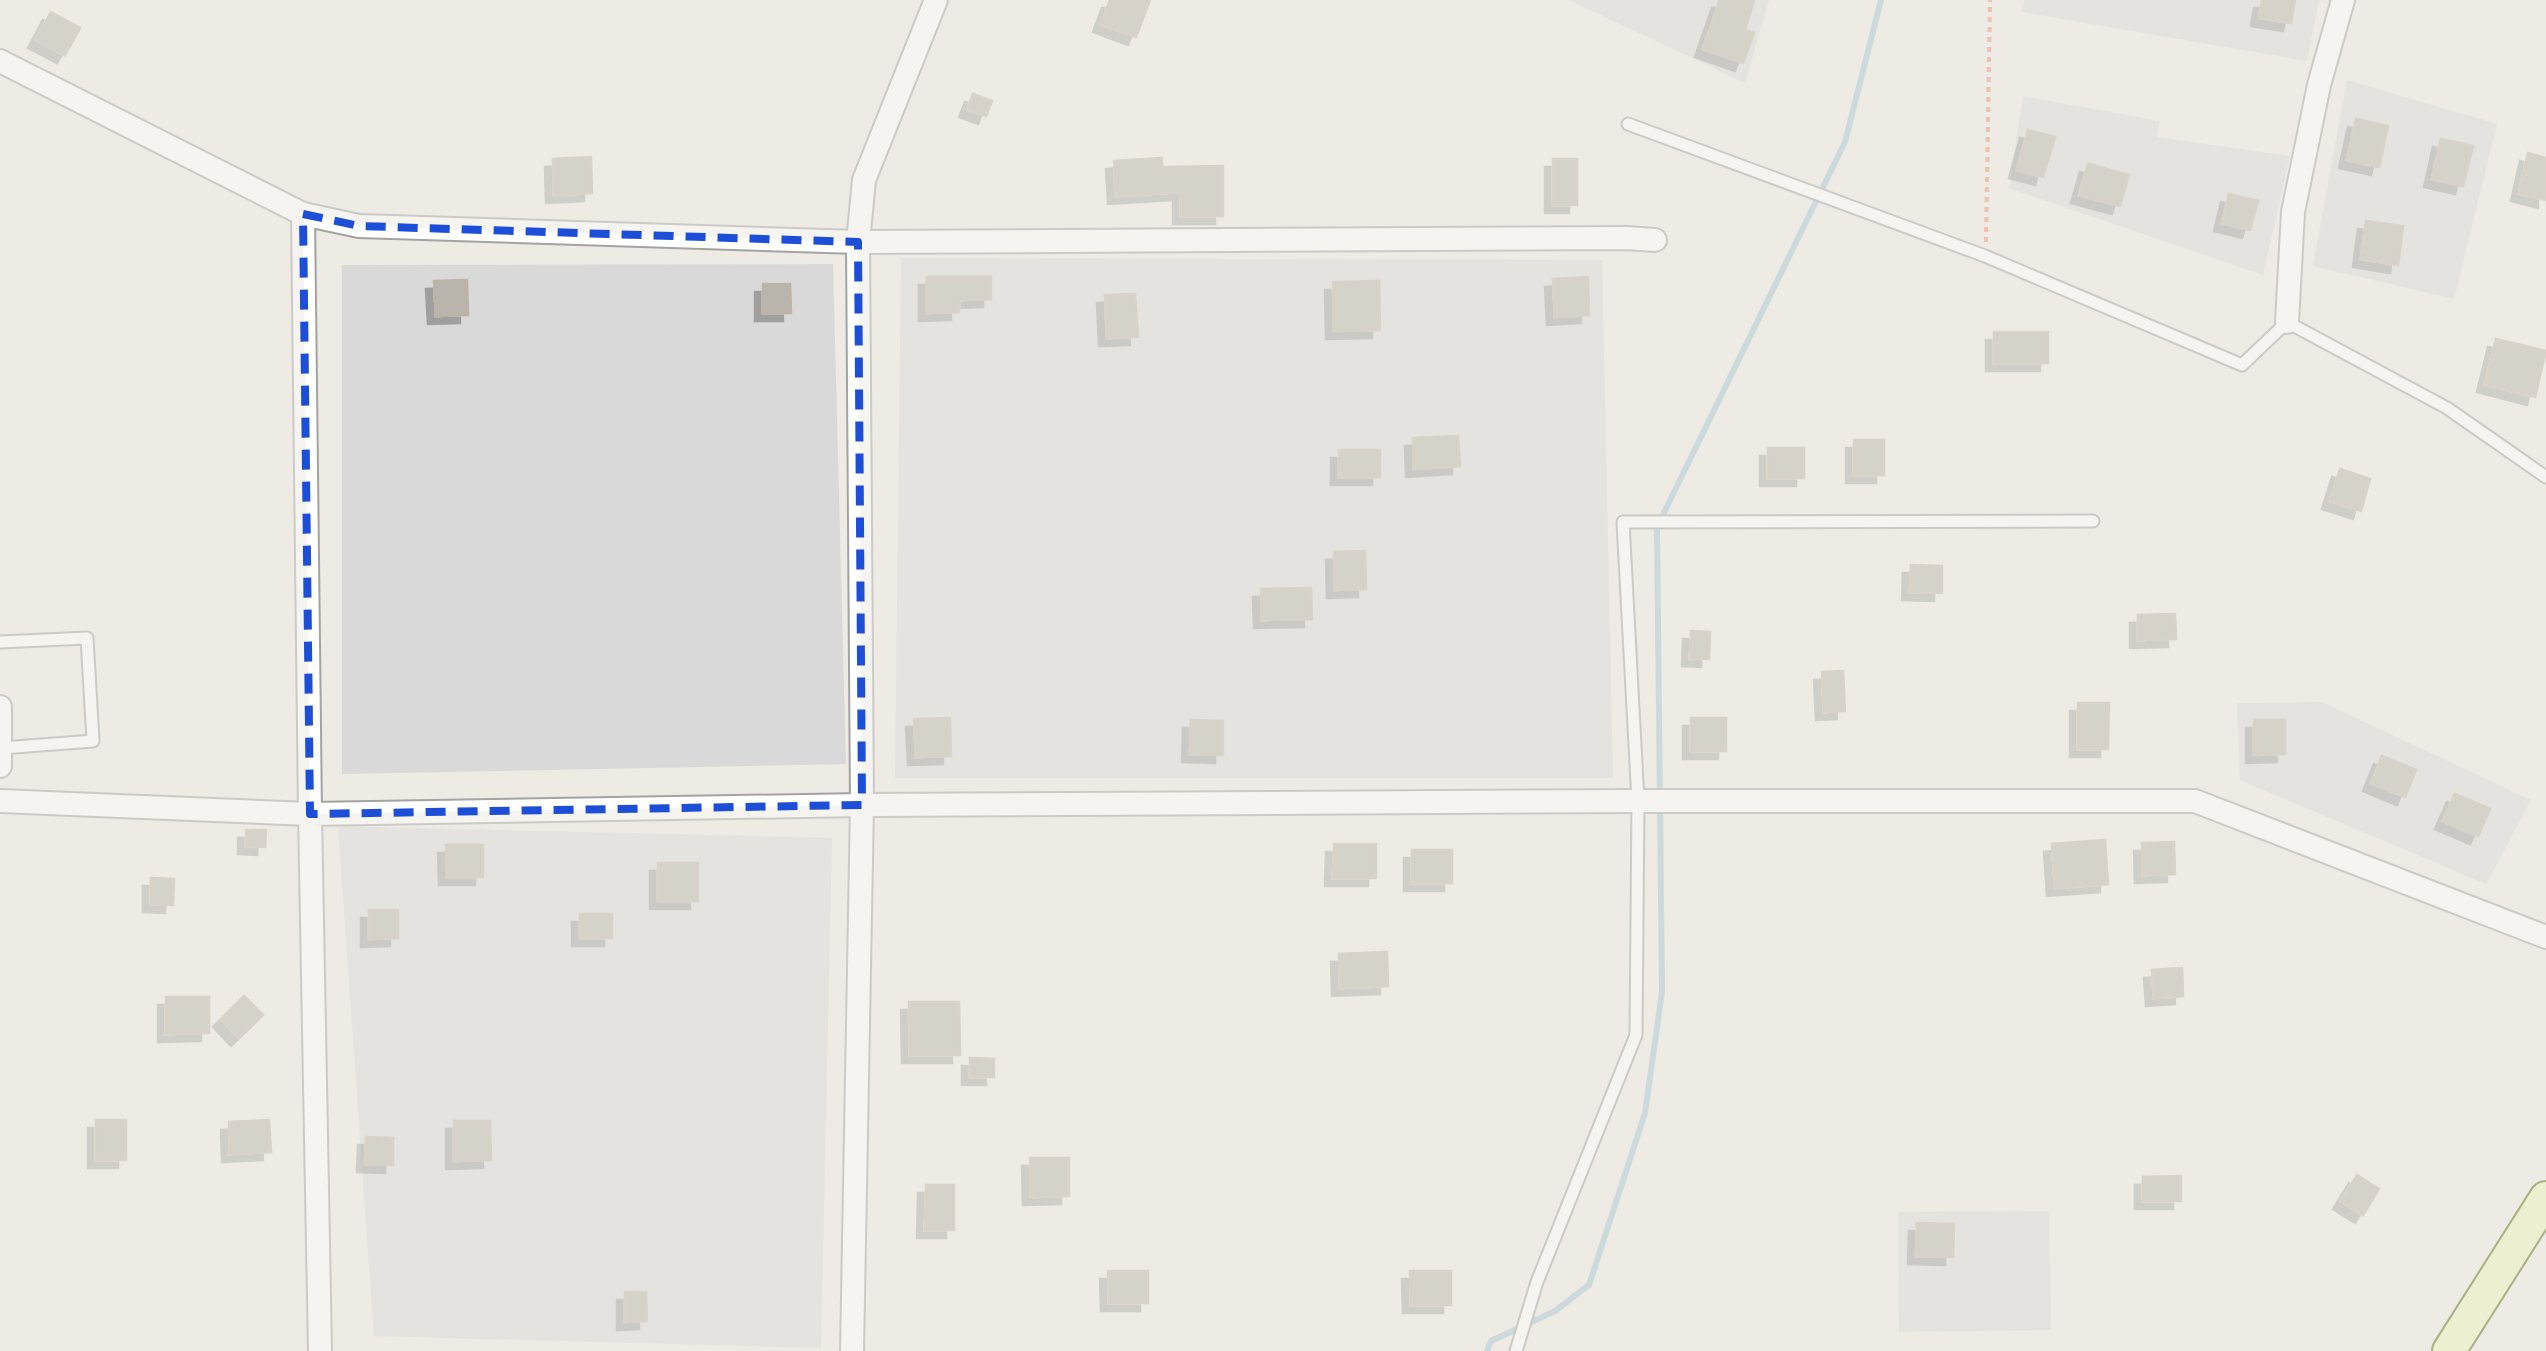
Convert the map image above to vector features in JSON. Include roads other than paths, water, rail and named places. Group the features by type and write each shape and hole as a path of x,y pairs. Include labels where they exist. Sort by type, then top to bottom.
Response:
{"street":[{"path":"852,1351 862,805 858,242 864,180 936,0"},
{"path":"2286,322 2293,212 2319,85 2343,0"},
{"path":"0,61 303,214 359,226 858,242 1654,240"},
{"path":"303,214 320,1351"},
{"path":"0,707 1,757"},
{"path":"0,801 310,814 862,805 2195,801 2546,938"},
{"path":"2450,1351 2546,1198"}],"lane":[{"path":"1628,124 1985,256 2242,366 2286,322 2446,408 2546,478"},
{"path":"1516,1351 1537,1282 1636,1035 1638,800 1623,522 2092,521"},
{"path":"0,642 88,638 93,741 1,757"}],"waterway":[{"path":"1487,1351 1491,1341 1555,1311 1589,1285 1645,1113 1662,992 1657,527 1845,142 1881,0"}]}
